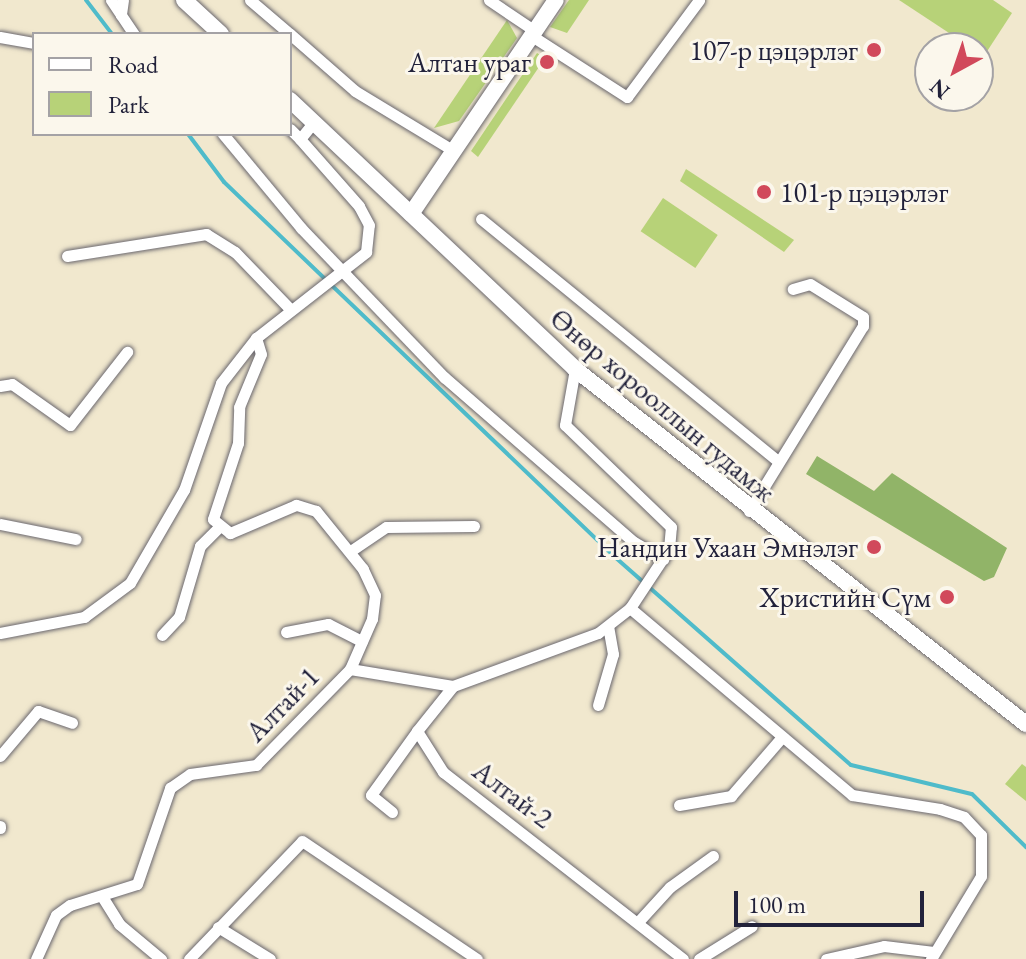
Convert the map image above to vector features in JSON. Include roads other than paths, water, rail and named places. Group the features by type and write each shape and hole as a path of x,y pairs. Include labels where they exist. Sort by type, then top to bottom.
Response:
{"main road":[{"path":"184,0 219,32"},
{"path":"411,214 556,0"},
{"name":"Өнөр хорооллын гудамж","path":"292,102 575,369 749,512 1026,724"}],"street":[{"path":"111,0 132,32"},
{"path":"121,15 123,0"},
{"path":"250,0 288,32"},
{"path":"489,0 627,97 699,0"},
{"path":"292,36 355,91 454,151"},
{"path":"0,37 32,43"},
{"path":"300,139 314,122"},
{"path":"0,633 84,617 130,583 184,490 221,383 256,338 289,308 345,273 366,252 369,225 292,131"},
{"path":"225,136 345,273 497,425 662,561"},
{"path":"481,219 776,460"},
{"path":"67,256 206,234 224,242 289,308"},
{"path":"749,512 776,460 863,326 863,317 810,284 793,289"},
{"path":"162,635 179,617 200,546 218,528 213,519 238,443 239,407 261,354 256,338"},
{"path":"0,386 12,384 70,425 127,352"},
{"path":"392,812 371,795 453,686 608,626 630,608 662,561 671,527 565,425 575,369"},
{"name":"Алтай-1","path":"36,959 56,915 83,899 103,898 137,884 170,788 190,774 256,765 350,669 362,641 375,595 352,550 316,511 296,505 230,533 218,528"},
{"path":"0,524 76,539"},
{"path":"352,550 386,527 474,526"},
{"path":"630,608 852,795 940,809 964,817 981,835 981,876 933,956 884,946 826,959"},
{"path":"286,632 328,624 362,641"},
{"path":"598,705 613,654 608,626"},
{"path":"350,669 453,686"},
{"path":"0,756 38,711 72,723"},
{"name":"Алтай-2","path":"417,731 443,772 683,959"},
{"path":"679,805 731,796 782,737"},
{"path":"189,959 302,841 477,959"},
{"path":"638,922 670,887 713,856"},
{"path":"103,898 119,924 161,959"},
{"path":"699,959 752,926"},
{"path":"218,927 270,959"}],"waterway":[{"path":"86,0 110,32"},
{"path":"190,136 224,182 616,558 851,765 972,794 1026,847"}],"place":[{"name":"107-р цэцэрлэг","path":"874,50"},
{"name":"Алтан ураг","path":"547,62"},
{"name":"101-р цэцэрлэг","path":"764,192"},
{"name":"Нандин Ухаан Эмнэлэг","path":"874,547"},
{"name":"Христийн Сүм","path":"947,597"}]}
